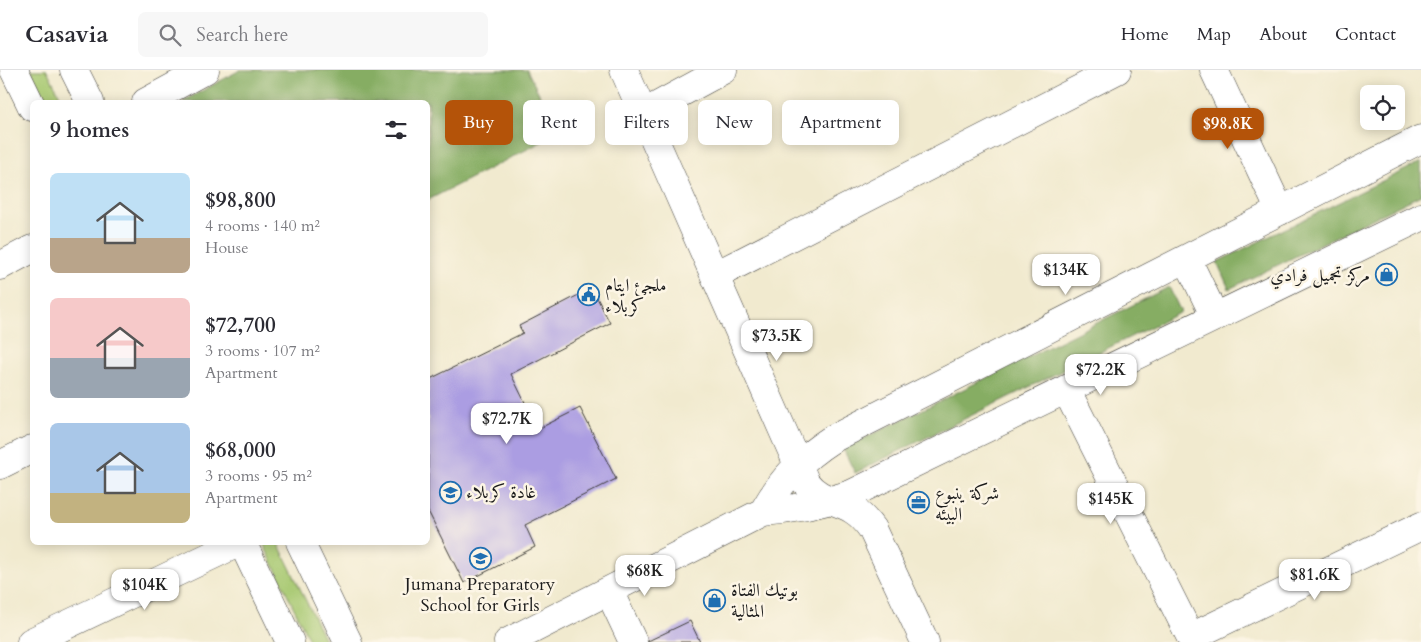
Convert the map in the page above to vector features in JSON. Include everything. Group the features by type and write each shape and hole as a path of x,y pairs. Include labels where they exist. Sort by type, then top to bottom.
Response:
{"street":[{"path":"14,70 30,103"},
{"path":"74,70 89,100"},
{"path":"150,100 205,70"},
{"path":"624,70 638,100"},
{"path":"668,100 723,70"},
{"path":"716,275 1117,70"},
{"path":"1214,70 1280,211"},
{"path":"763,512 784,479 814,451 832,439 1421,139"},
{"path":"658,145 806,483 812,491 830,501 843,504 854,510 872,529 925,642"},
{"path":"508,642 763,512 788,510 830,501 850,494 1421,217"},
{"path":"0,266 30,250"},
{"path":"1187,259 1215,317"},
{"path":"1066,389 1192,639 1421,526"},
{"path":"0,465 30,450"},
{"path":"31,642 235,545"},
{"path":"242,545 290,642"},
{"path":"301,545 348,642"},
{"path":"609,591 632,642"}],"green space":[{"path":"31,70 47,70 62,100 46,100"},
{"path":"240,70 527,70 542,100 523,100 523,145 536,145 430,199 430,100 186,100"},
{"path":"1421,162 1421,195 1229,289 1217,262"},
{"path":"1169,287 1181,312 855,473 843,449"},
{"path":"264,545 279,545 326,642 310,642"}],"building":[{"path":"592,288 610,323 511,374 538,429 580,408 616,479 525,525 535,547 464,583 430,515 430,379 523,333 519,326"},
{"path":"690,621 700,642 648,642 648,641"}],"place":[{"name":"مركز تجميل فرادي","path":"1386,275"},
{"name":"ملجئ ايتام كربلاء","path":"589,295"},
{"name":"غادة كربلاء","path":"450,492"},
{"name":"شركة ينبوع البيئه","path":"919,503"},
{"name":"Jumana Preparatory School for Girls","path":"480,559"},
{"name":"بوتيك الفتاة المثالية","path":"715,600"}]}
